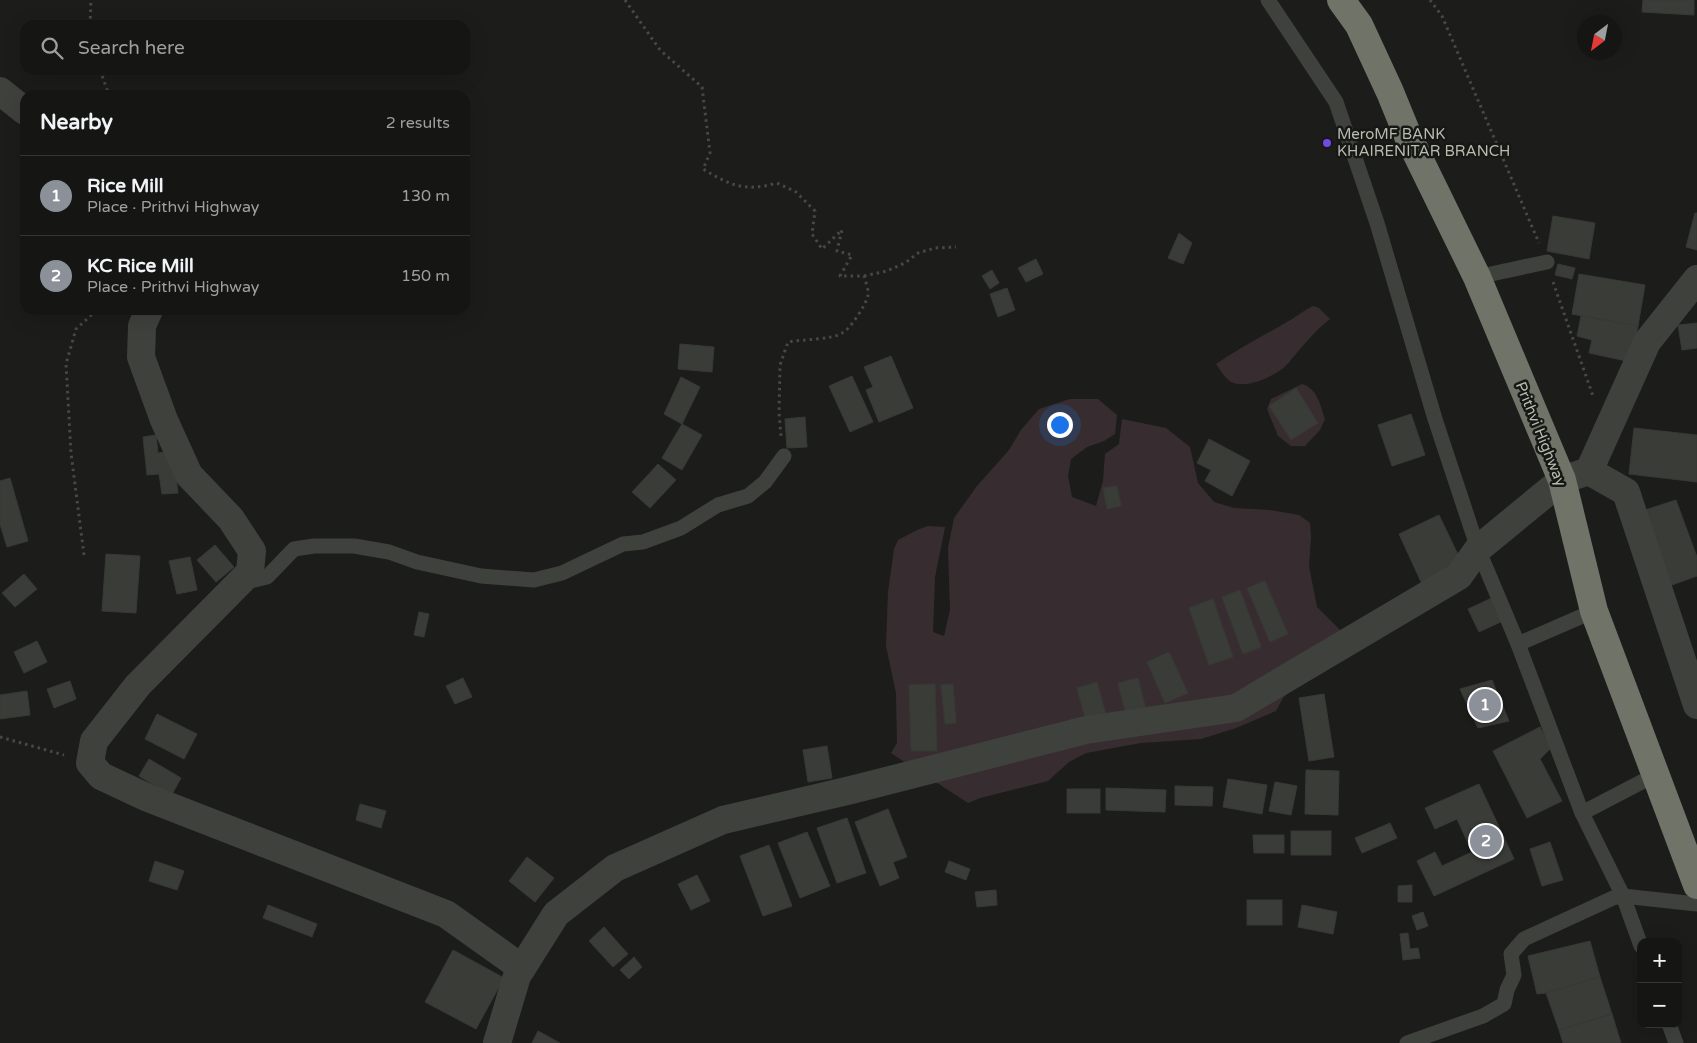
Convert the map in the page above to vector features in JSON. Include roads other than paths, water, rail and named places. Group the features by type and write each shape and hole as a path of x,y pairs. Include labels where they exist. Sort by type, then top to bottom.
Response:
{"highway":[{"name":"Prithvi Highway","path":"1341,0 1359,25 1408,136 1477,277 1562,480 1594,611 1697,885"}],"street":[{"path":"0,91 20,107"},
{"path":"497,1043 517,976 556,914 615,868 723,820 851,790 1086,730 1236,708 1459,576 1478,549 1562,480 1589,471 1647,342 1697,279"},
{"path":"147,315 142,326 140,357 164,420 189,476 231,519 252,551 250,572 138,685 94,742 90,763 101,776 148,798 446,914 522,968"},
{"path":"1589,471 1626,492 1697,705"}],"lane":[{"path":"1268,0 1336,102 1377,223 1434,419 1478,549 1518,644 1582,813 1623,896 1638,938"},
{"path":"1477,277 1547,262"},
{"path":"238,583 267,577 294,549 314,546 354,546 389,552 417,562 481,576 534,580 562,573 623,544 643,542 681,528 718,505 748,496 765,482 784,456"},
{"path":"1518,644 1594,611"},
{"path":"1582,813 1655,776"},
{"path":"1407,1043 1483,1016 1504,1004 1507,990 1514,975 1511,954 1524,939 1613,898 1623,896 1697,904"},
{"path":"1670,1028 1676,1043"}],"place":[{"name":"MeroMF BANK KHAIRENITAR BRANCH","path":"1327,143"},
{"name":"Rice Mill","path":"1485,705"},
{"name":"KC Rice Mill","path":"1486,841"}]}
